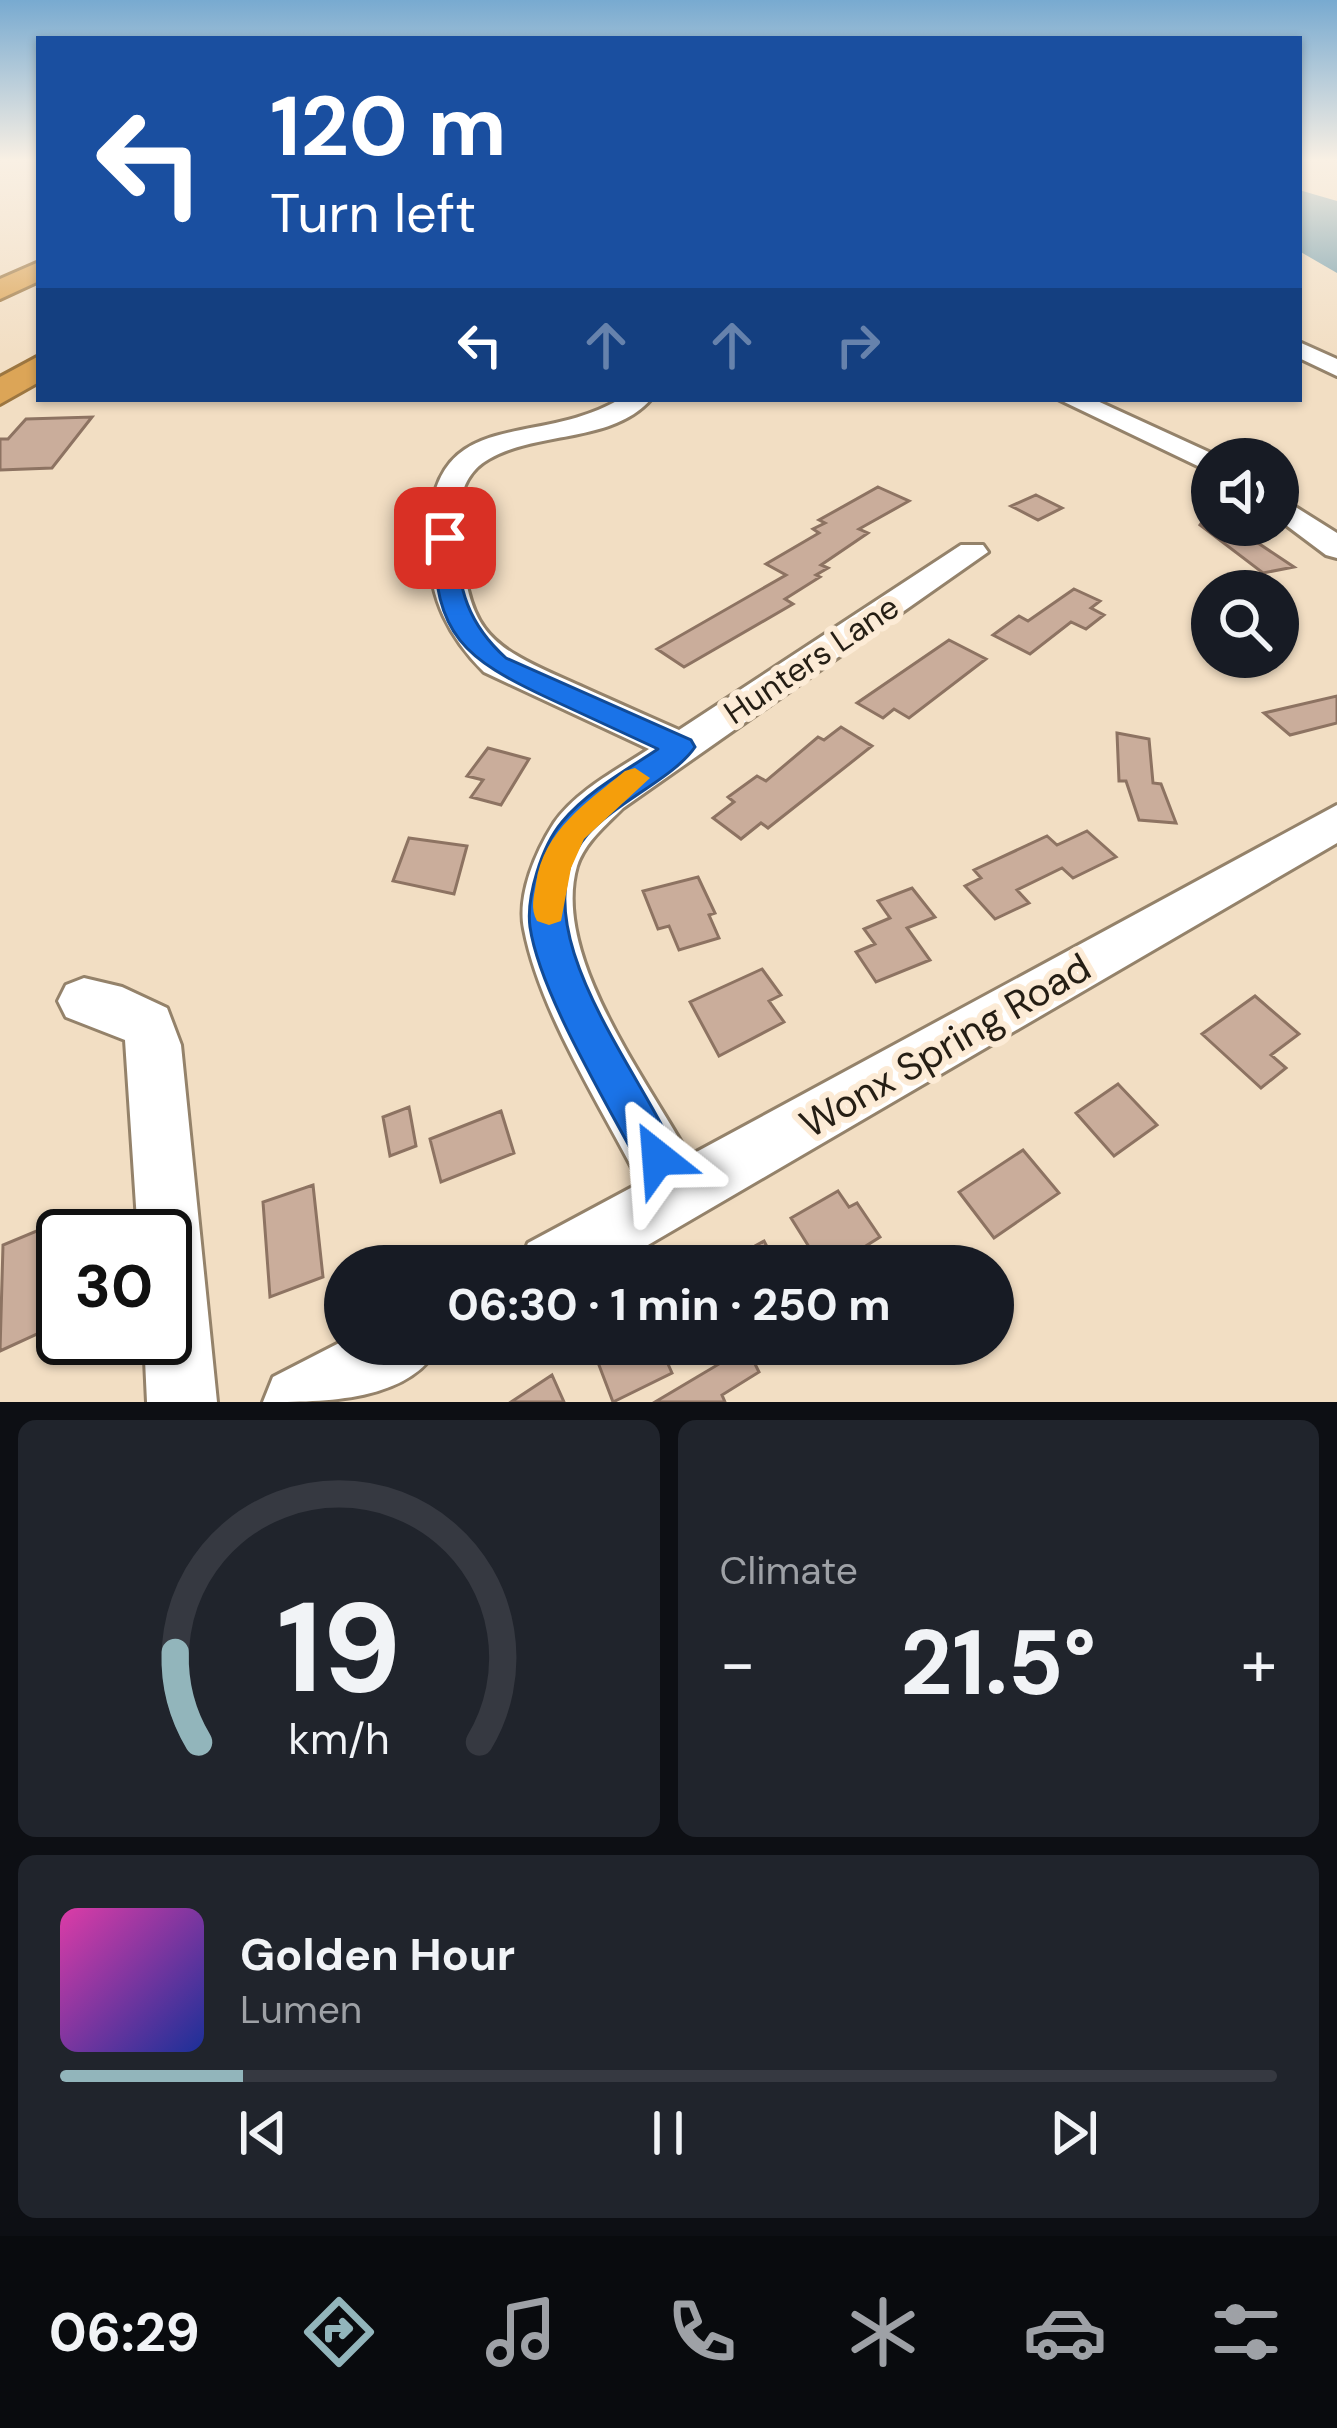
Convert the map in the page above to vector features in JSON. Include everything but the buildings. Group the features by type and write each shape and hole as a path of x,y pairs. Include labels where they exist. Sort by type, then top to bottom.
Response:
{"highway":[{"path":"0,291 36,273"},
{"path":"0,380 36,358"},
{"path":"0,393 36,368"}],"street":[{"path":"1302,351 1337,369"},
{"path":"633,402 607,418 500,442 456,473 444,502 446,574 455,610 472,642 497,664 680,747"},
{"path":"1078,402 1191,453"},
{"path":"1299,520 1337,548"},
{"name":"Hunters Lane","path":"679,1197 573,998 547,925 554,868 572,832 608,797 972,552"},
{"name":"Wonx Spring Road","path":"590,1245 1337,822"},
{"path":"84,1001 122,1010 148,1025 154,1045 182,1402"},
{"path":"298,1402 367,1365"}],"water":[{"path":"1302,225 1337,225 1337,273 1302,253"}],"slow traffic":[{"path":"549,912 554,868 572,832 635,778"}],"route":[{"path":"445,538 446,574 455,610 472,642 497,664 680,747 608,797 572,832 554,868 547,925 573,998 658,1158"}]}
